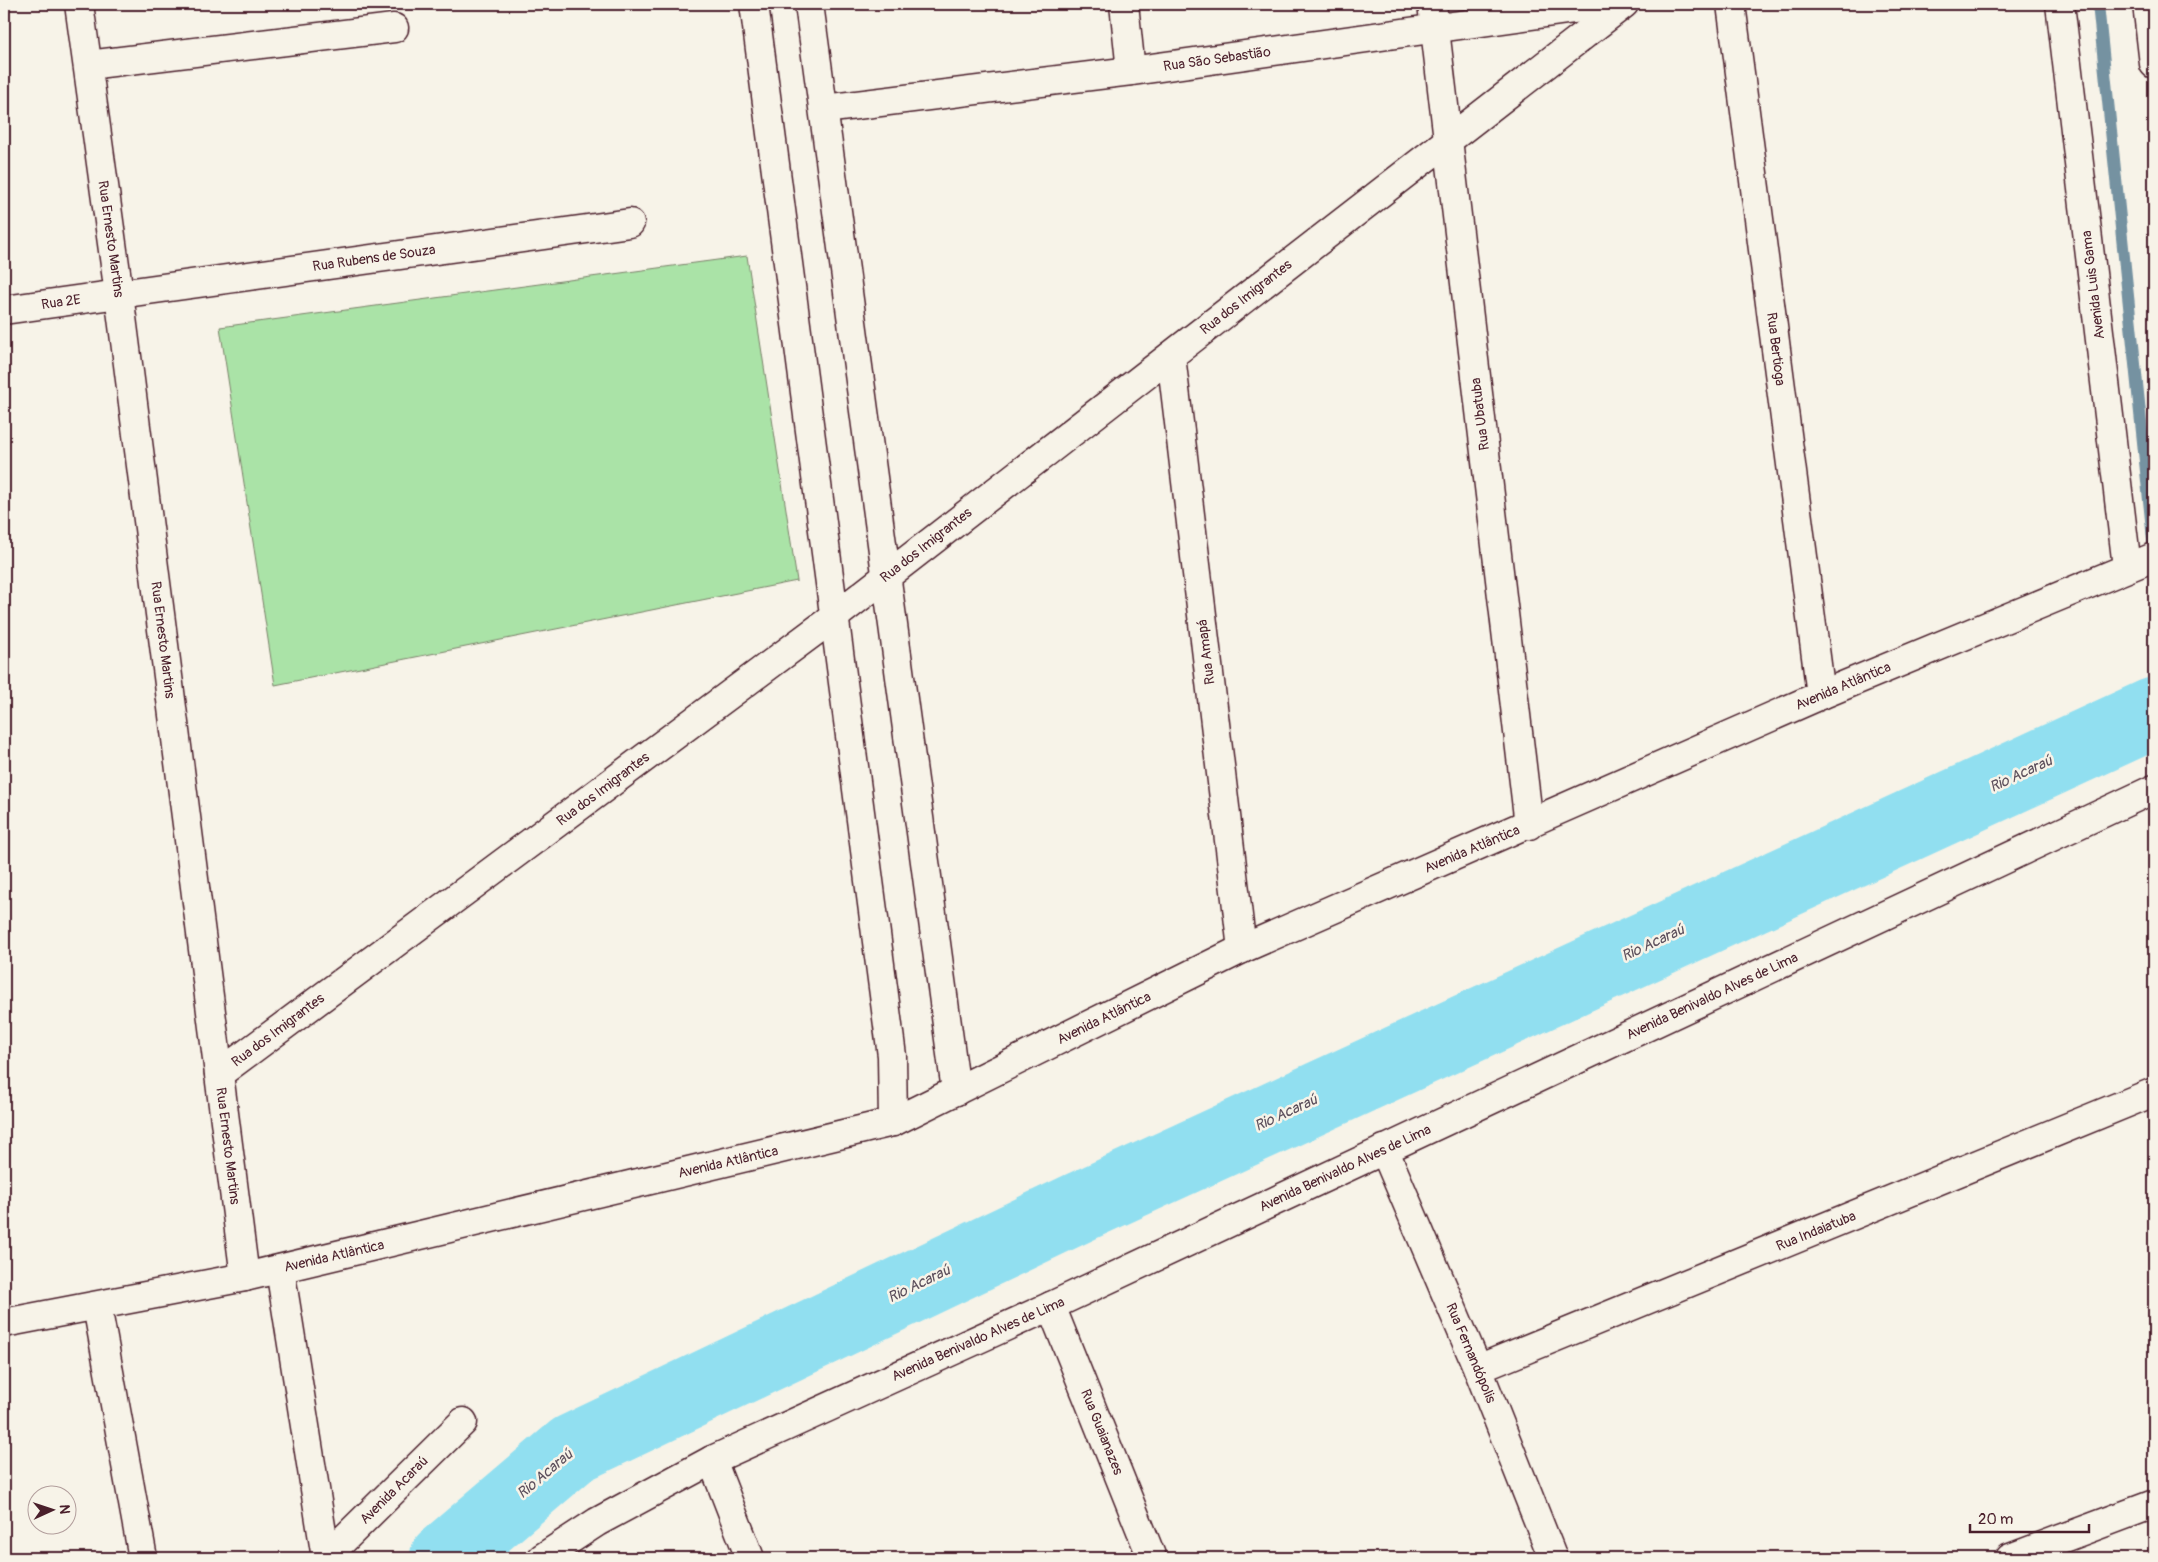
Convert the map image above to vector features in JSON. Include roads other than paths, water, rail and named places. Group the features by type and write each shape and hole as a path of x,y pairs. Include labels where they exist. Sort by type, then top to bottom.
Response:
{"street":[{"name":"Rua Ernesto Martins","path":"80,4 245,1277"},
{"path":"754,4 892,1056 893,1122"},
{"path":"809,4 956,1092"},
{"path":"1124,4 1131,70"},
{"name":"Rua São Sebastião","path":"824,109 1131,70 1434,16 1610,4"},
{"name":"Rua dos Imigrantes","path":"219,1074 834,617 1624,4"},
{"name":"Rua Bertioga","path":"1731,4 1821,695"},
{"name":"Avenida Luis Gama","path":"2060,4 2127,567"},
{"path":"2147,4 2154,64"},
{"name":"Rua Ubatuba","path":"1434,16 1529,825"},
{"path":"88,65 394,28"},
{"name":"Rua Rubens de Souza","path":"119,294 630,223"},
{"name":"Rua 2E","path":"4,310 119,294"},
{"name":"Rua Amapá","path":"1171,356 1242,949"},
{"name":"Avenida Atlântica","path":"4,1323 245,1277 893,1122 1242,949 1529,825 1821,695 2154,557"},
{"name":"Avenida Benivaldo Alves de Lima","path":"542,1558 597,1522 712,1460 1051,1306 2154,789"},
{"name":"Rua Indaiatuba","path":"1478,1369 2154,1092"},
{"name":"Rua Fernandópolis","path":"1384,1149 1478,1369 1553,1558"},
{"path":"280,1269 325,1558"},
{"path":"97,1306 143,1558"},
{"name":"Rua Guaianazes","path":"1051,1306 1152,1558"},
{"name":"Avenida Acaraú","path":"325,1558 464,1422"},
{"path":"712,1460 750,1558"},
{"path":"2010,1558 2154,1504"}],"waterway":[{"path":"2098,4 2154,549"},
{"name":"Rio Acaraú","path":"445,1558 573,1449 1080,1207 2154,713"}]}
